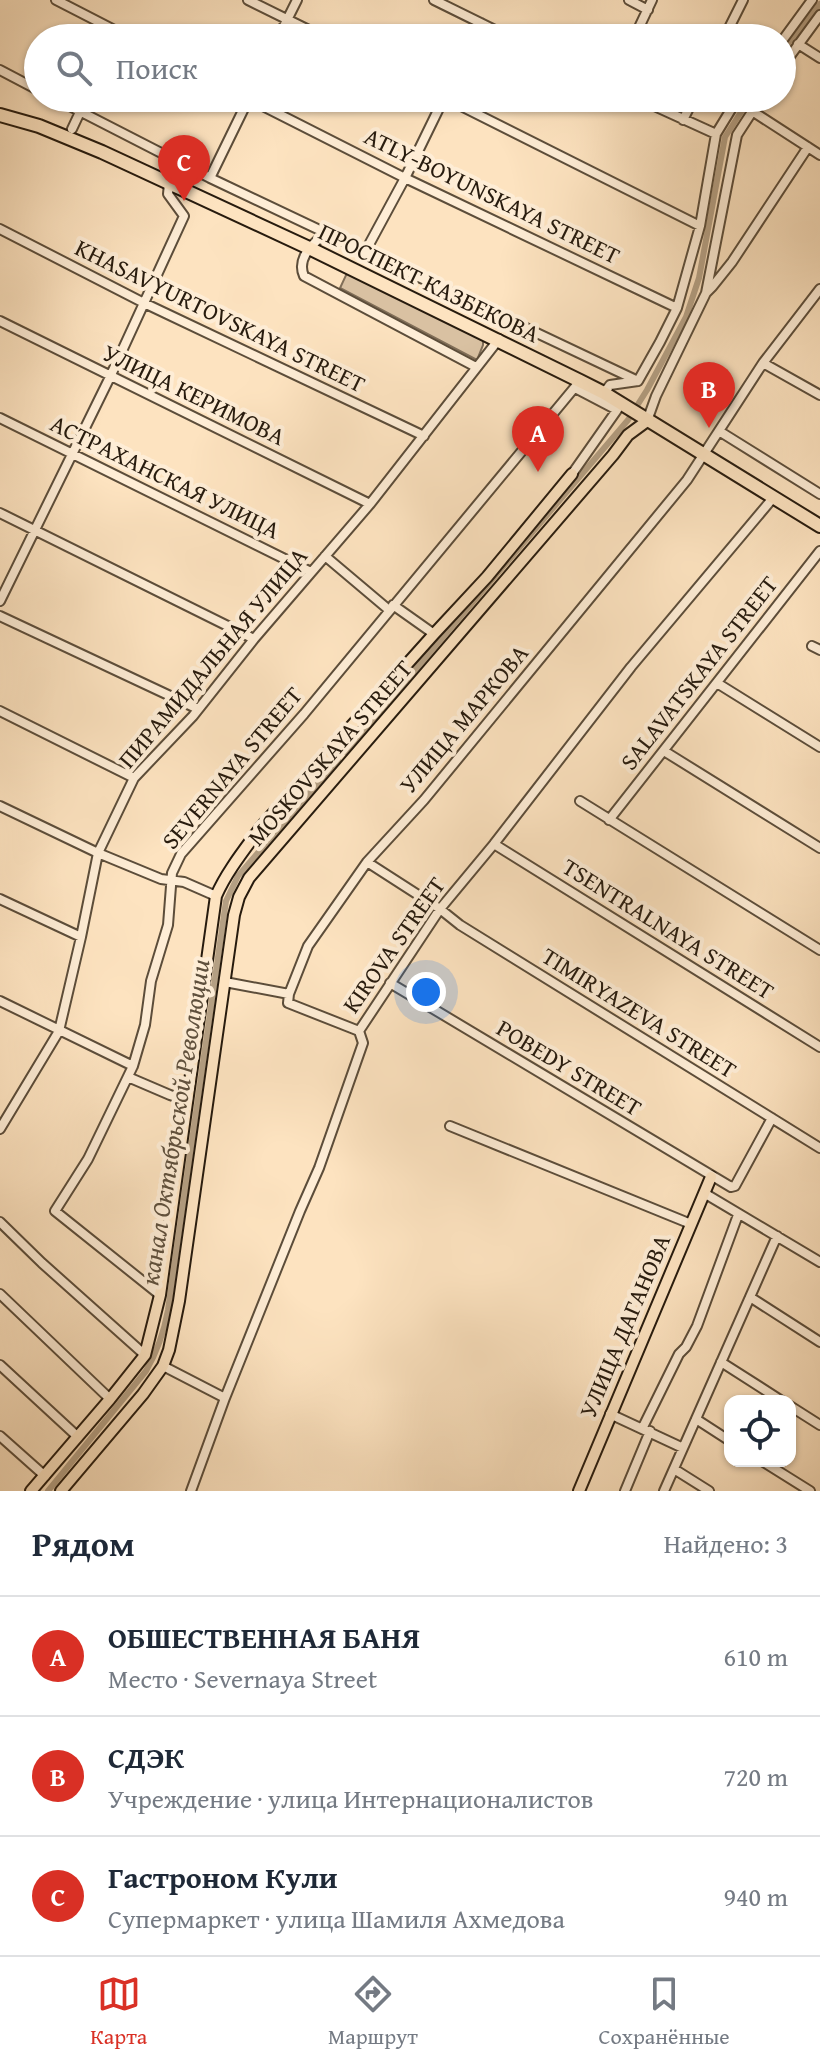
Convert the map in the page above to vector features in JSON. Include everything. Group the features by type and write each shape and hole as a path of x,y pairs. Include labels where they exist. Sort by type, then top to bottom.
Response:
{"highway":[{"name":"ПРОСПЕКТ КАЗБЕКОВА","path":"0,112 68,138 310,247"},
{"name":"ПРОСПЕКТ КАЗБЕКОВА","path":"0,112 40,121 104,146 605,392 820,526"},
{"name":"ПРОСПЕКТ КАЗБЕКОВА","path":"499,339 578,384 605,392"},
{"name":"ПРОСПЕКТ КАЗБЕКОВА","path":"704,453 820,520"}],"main road":[{"name":"MOSKOVSKAYA STREET","path":"66,1489 143,1394 163,1366 169,1350 179,1301 234,915 243,887 644,416"},
{"name":"MOSKOVSKAYA STREET","path":"145,1355 160,1295 216,896 237,859 261,827 487,577 572,474"},
{"path":"333,748 347,762"},
{"name":"УЛИЦА ДАГАНОВА","path":"580,1491 712,1177"},
{"path":"31,1491 145,1355"}],"street":[{"path":"56,0 103,24"},
{"path":"248,0 297,24"},
{"path":"285,24 297,0"},
{"path":"434,0 481,23"},
{"path":"629,0 648,10"},
{"path":"641,24 652,0"},
{"path":"731,24 743,0"},
{"path":"794,24 812,0"},
{"path":"796,47 820,15"},
{"path":"798,44 820,58"},
{"path":"0,70 24,83"},
{"path":"72,129 80,112 210,178 638,381"},
{"path":"210,178 241,112"},
{"name":"ATLY-BOYUNSKAYA STREET","path":"275,112 405,178 677,308"},
{"path":"365,252 437,112"},
{"path":"472,112 700,226"},
{"path":"666,112 716,134"},
{"path":"683,120 687,112"},
{"path":"638,381 677,308 700,226 716,134 729,112"},
{"name":"MOSKOVSKAYA STREET","path":"644,416 706,293 734,144 751,112"},
{"path":"754,112 820,155"},
{"path":"706,293 732,262 808,147"},
{"path":"0,601 110,377 184,216 168,194 169,183"},
{"name":"KHASAVYURTOVSKAYA STREET","path":"0,229 144,303 424,436"},
{"path":"325,233 310,247 301,264 304,276 476,367"},
{"name":"УЛИЦА МАРКОВА","path":"289,994 308,946 367,862 424,800 687,480 763,363 819,291"},
{"name":"УЛИЦА КЕРИМОВА","path":"0,321 370,504"},
{"name":"ПИРАМИДАЛЬНАЯ УЛИЦА","path":"0,1129 59,1031 98,853 134,778 198,709 370,504 499,339"},
{"path":"763,363 820,395"},
{"path":"605,392 610,385 638,381"},
{"path":"572,474 617,410 578,384"},
{"name":"SEVERNAYA STREET","path":"160,1295 55,1211 88,1159 133,1066 145,1025 151,981 168,925 172,873 181,854 304,714 578,384"},
{"name":"АСТРАХАНСКАЯ УЛИЦА","path":"0,418 311,572"},
{"path":"719,431 820,494"},
{"name":"KIROVA STREET","path":"191,1491 225,1398 319,1168 363,1043 359,1031 440,909 631,667 773,498"},
{"path":"0,513 254,639"},
{"name":"SALAVATSKAYA STREET","path":"609,820 820,551"},
{"path":"325,556 391,607 434,634"},
{"path":"0,616 198,709"},
{"path":"717,683 820,747"},
{"path":"0,711 134,778"},
{"path":"664,751 820,848"},
{"path":"580,801 820,950"},
{"path":"0,806 98,853 161,879 184,882 216,896"},
{"name":"TSENTRALNAYA STREET","path":"494,844 820,1047"},
{"name":"TIMIRYAZEVA STREET","path":"367,862 460,925 820,1148"},
{"path":"0,899 81,937"},
{"path":"225,982 289,994 288,1003 359,1031"},
{"name":"POBEDY STREET","path":"390,983 731,1187 735,1186 772,1118"},
{"path":"0,1001 133,1066"},
{"path":"128,1077 188,1101"},
{"path":"450,1126 691,1224"},
{"path":"704,1194 820,1262"},
{"path":"625,1491 646,1430 679,1354 697,1326 738,1215"},
{"path":"0,1222 145,1355"},
{"path":"664,1491 777,1236"},
{"path":"0,1294 110,1399"},
{"path":"750,1297 820,1342"},
{"path":"721,1362 773,1395"},
{"path":"0,1365 78,1437"},
{"path":"163,1366 225,1398"},
{"path":"796,1410 820,1425"},
{"path":"611,1414 683,1448"},
{"path":"696,1419 724,1437"},
{"path":"0,1436 45,1476"},
{"path":"772,1467 810,1491"},
{"path":"674,1469 709,1491"}],"shaded area":[{"path":"347,273 483,340 477,360 340,288"}],"waterway":[{"name":"канал Октябрьской Революции","path":"796,36 820,4"},
{"name":"канал Октябрьской Революции","path":"345,752 628,420 647,390 686,317 699,278 725,137 741,112"},
{"name":"канал Октябрьской Революции","path":"48,1491 146,1371 162,1334 168,1310 226,901 238,876 338,760"}],"place":[{"name":"Гастроном Кули","path":"184,201"},
{"name":"СДЭК","path":"709,428"},
{"name":"ОБШЕСТВЕННАЯ БАНЯ","path":"538,472"}]}
